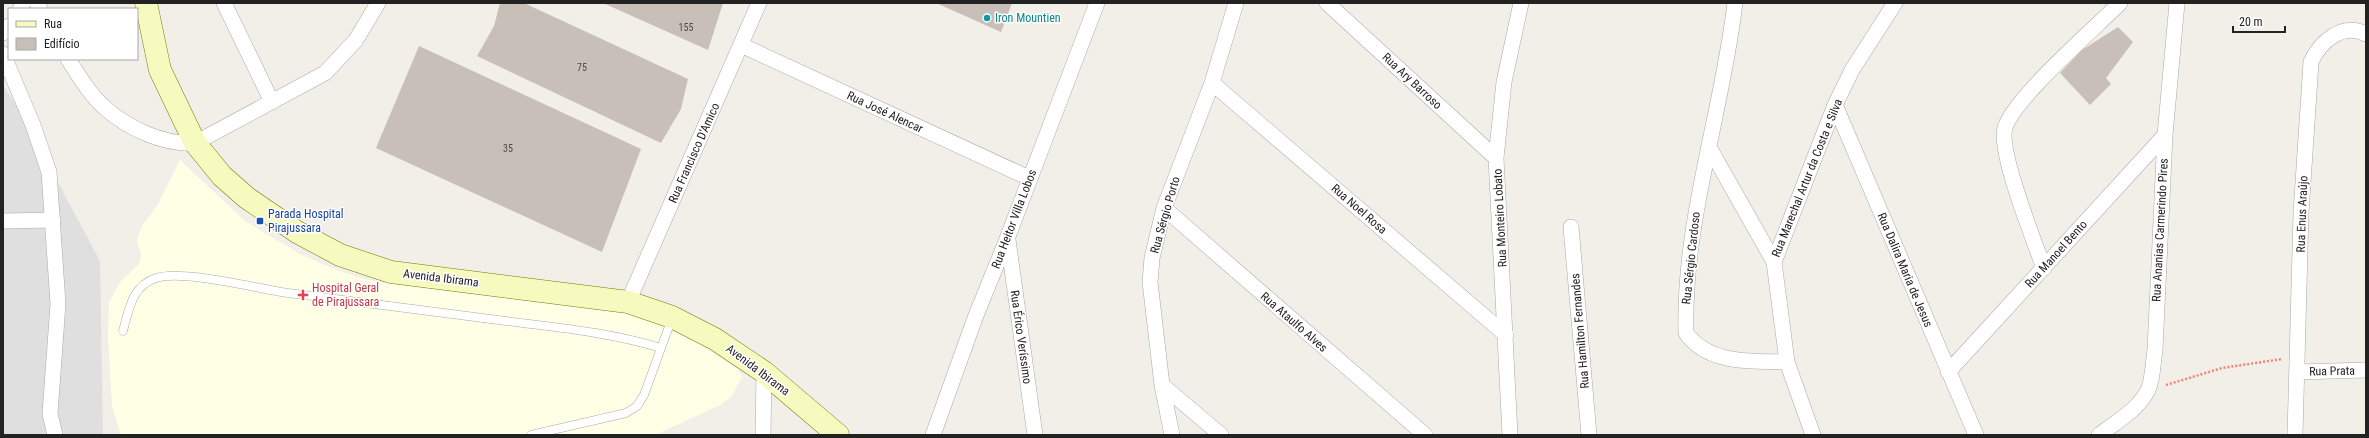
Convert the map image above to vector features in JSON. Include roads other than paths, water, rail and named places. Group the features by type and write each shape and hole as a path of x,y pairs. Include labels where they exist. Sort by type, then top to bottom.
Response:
{"main road":[{"name":"Avenida Ibirama","path":"146,3 160,70 195,143 222,176 247,198 310,240 340,255 363,264 391,272 628,302 672,317 715,339 764,372 838,435"}],"street":[{"path":"224,3 272,102"},
{"path":"69,60 84,83 105,108 133,128 166,141 181,144 195,143 325,72 342,57 356,40 378,3"},
{"name":"Rua Francisco D'Amico","path":"628,302 759,3"},
{"name":"Rua Heitor Villa Lobos","path":"933,435 975,318 1008,239 1029,178 1097,3"},
{"name":"Rua Sérgio Porto","path":"1172,435 1162,385 1150,282 1154,241 1164,208 1212,83 1236,3"},
{"name":"Rua Ary Barroso","path":"1327,3 1496,158"},
{"name":"Rua Monteiro Lobato","path":"1510,435 1496,158 1503,88 1521,3"},
{"name":"Rua Sérgio Cardoso","path":"1735,3 1709,147 1700,187 1688,268 1686,333 1704,351 1716,356 1748,361 1787,362"},
{"name":"Rua Marechal Artur da Costa e Silva","path":"1813,435 1787,362 1774,262 1835,105 1852,70 1896,3"},
{"path":"2044,268 2006,156 2004,128 2013,112 2031,91 2120,3"},
{"name":"Rua Ananias Carmerindo Pires","path":"2099,435 2135,408 2148,390 2155,350 2165,135 2177,3"},
{"name":"Rua Enus Araújo","path":"2295,435 2298,372 2301,213 2311,62 2316,50 2325,41 2339,32 2350,31 2366,34"},
{"name":"Rua José Alencar","path":"741,45 1029,178"},
{"path":"3,54 33,125 49,172 58,304 50,414 55,435"},
{"name":"Rua Noel Rosa","path":"1212,83 1506,335"},
{"name":"Rua Dalira Maria de Jesus","path":"1835,105 1976,435"},
{"name":"Rua Manoel Bento","path":"1948,372 2165,135"},
{"path":"1709,147 1774,262"},
{"name":"Rua Ataulfo Alves","path":"1164,208 1424,435"},
{"path":"3,220 53,220"},
{"name":"Rua Hamilton Fernandes","path":"1571,227 1589,435"},
{"name":"Rua Érico Veríssimo","path":"1008,239 1035,435"},
{"name":"Rua Prata","path":"2298,372 2366,370"},
{"path":"762,435 764,372"},
{"path":"1162,385 1221,435"}],"lane":[{"path":"123,331 132,299 142,285 157,277 171,276 207,279 286,293 601,332 661,348"},
{"path":"531,435 626,413 637,406 644,395 672,317"}],"place":[{"name":"Iron Mountien","path":"987,18"},
{"name":"Parada Hospital Pirajussara","path":"260,221"},
{"name":"Hospital Geral de Pirajussara","path":"303,295"}]}
